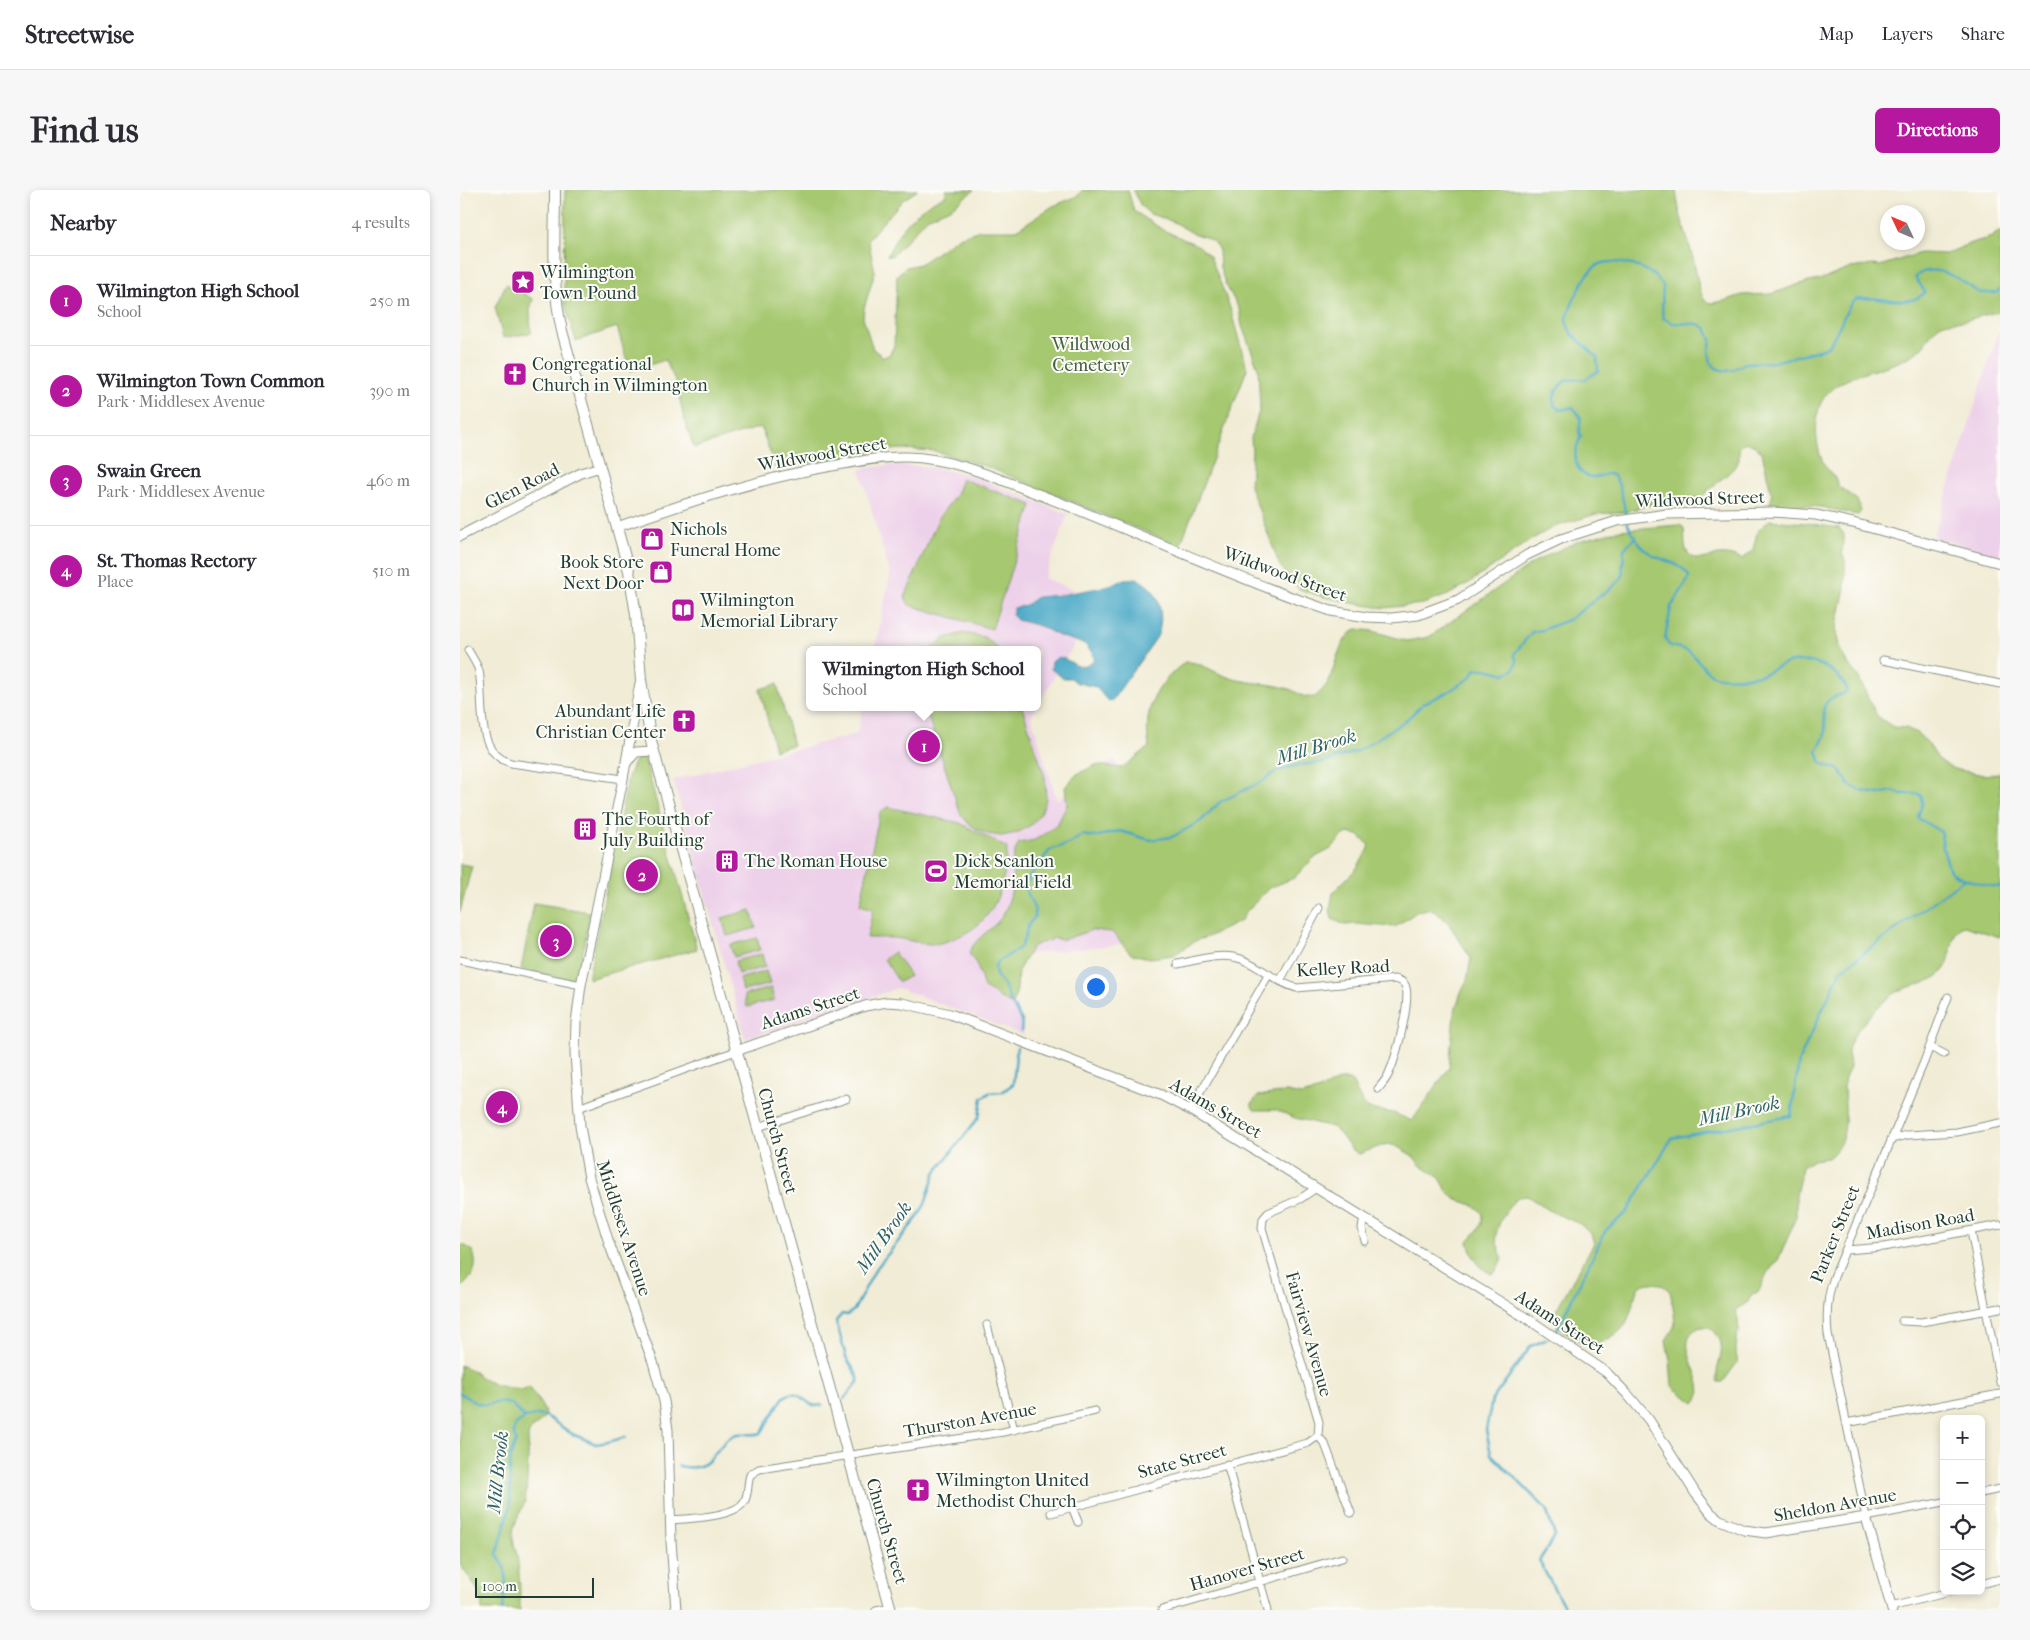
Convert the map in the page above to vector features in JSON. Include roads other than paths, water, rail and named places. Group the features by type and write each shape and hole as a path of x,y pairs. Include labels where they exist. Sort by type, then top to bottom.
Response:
{"main road":[{"name":"Middlesex Avenue","path":"555,190 554,270 556,302 562,331 629,571 634,602 641,680"},
{"name":"Church Street","path":"641,680 653,751 891,1608"}],"street":[{"name":"Wildwood Street","path":"617,527 717,492 805,471 883,458 906,457 934,459 982,472 1294,598 1344,614 1367,618 1392,618 1426,613 1448,605 1548,544 1574,533 1617,520 1667,514 1742,512 1816,515 1853,523 2000,563"},
{"name":"Glen Road","path":"460,536 581,473 600,467"},
{"path":"468,650 478,670 486,739 499,758 511,763 623,779"},
{"path":"1883,660 2000,684"},
{"name":"Middlesex Avenue","path":"641,680 626,765 581,985 575,1036 578,1108 584,1155 592,1189 609,1243 653,1362 661,1390 668,1430 670,1520 676,1610"},
{"path":"626,765 631,756 636,752 653,751"},
{"path":"1280,981 1319,908"},
{"name":"Kelley Road","path":"1178,964 1213,958 1236,957 1280,981 1300,988 1395,979 1404,983 1406,993 1402,1035 1398,1051 1387,1077 1378,1088"},
{"path":"460,960 581,985"},
{"path":"1190,1110 1269,974"},
{"name":"Parker Street","path":"1892,1609 1866,1517 1828,1334 1827,1310 1832,1282 1930,1047 1948,997"},
{"name":"Adams Street","path":"578,1108 736,1050 865,1006 878,1003 902,1003 950,1014 1146,1088 1190,1110 1531,1321 1606,1372 1623,1389 1649,1420 1703,1504 1720,1520 1732,1526"},
{"path":"1930,1047 1944,1054"},
{"path":"758,1127 846,1099"},
{"path":"1891,1139 1908,1135 1957,1132 2000,1123"},
{"name":"Fairview Avenue","path":"1316,1188 1300,1200 1268,1213 1263,1219 1262,1225 1264,1238 1319,1422 1318,1436 1325,1444 1351,1513"},
{"path":"1364,1218 1362,1228 1365,1241"},
{"name":"Madison Road","path":"1846,1250 1878,1248 2000,1225"},
{"path":"1971,1231 2000,1382"},
{"path":"1902,1321 1921,1322 2000,1308"},
{"path":"987,1325 1014,1430"},
{"path":"1846,1423 2000,1394"},
{"name":"Thurston Avenue","path":"670,1520 714,1515 737,1509 745,1499 750,1476 759,1469 1014,1430 1095,1411"},
{"name":"State Street","path":"1051,1513 1308,1443 1318,1436"},
{"path":"1227,1464 1268,1610"},
{"path":"1985,1492 2000,1489"},
{"name":"Sheldon Avenue","path":"1732,1526 1766,1533 1940,1503"},
{"path":"1072,1507 1078,1522"},
{"name":"Hanover Street","path":"1162,1610 1342,1558"},
{"path":"1985,1583 2000,1579"},
{"path":"1892,1609 1940,1595"},
{"path":"876,1610 891,1608"}],"water":[{"path":"1137,578 1150,587 1156,596 1161,614 1159,632 1111,702 1096,687 1077,683 1071,678 1063,678 1051,669 1052,662 1058,657 1080,666 1084,666 1094,660 1094,656 1085,644 1059,636 1040,626 1017,620 1012,615 1014,608 1026,605 1037,597 1109,586 1126,579"}],"waterway":[{"path":"1626,517 1620,489 1614,476 1609,474 1598,477 1587,476 1578,468 1575,456 1581,437 1579,432 1581,418 1573,407 1560,410 1554,405 1556,391 1566,380 1586,379 1598,371 1597,357 1571,333 1566,321 1582,283 1596,266 1608,262 1624,263 1652,274 1663,285 1663,318 1673,323 1698,324 1706,328 1711,340 1709,352 1711,363 1716,368 1725,371 1733,370 1745,363 1774,362 1826,348 1853,302 1857,299 1865,298 1903,301 1919,297 1925,292 1915,277 1922,272 1939,271 1948,274 1979,293 1995,293 2000,289"},
{"path":"1627,522 1637,540 1647,551 1656,557 1677,565 1686,571 1689,576 1671,607 1665,638 1669,645 1688,651 1710,674 1720,677 1758,675 1796,661 1805,661 1822,666 1837,675 1847,689 1845,693 1830,699 1824,706 1825,733 1817,751 1821,763 1840,770 1849,785 1861,791 1879,794 1893,791 1901,794 1919,794 1922,802 1918,818 1941,832 1943,849 1950,871 1974,882 2000,887"},
{"name":"Mill Brook","path":"1021,1031 1022,1021 1010,1001 1005,987 996,975 995,966 1021,946 1029,924 1035,917 1026,885 1030,876 1050,850 1071,843 1082,835 1094,837 1120,831 1150,840 1172,837 1201,821 1220,802 1261,782 1277,771 1298,765 1325,762 1358,751 1405,721 1424,703 1448,692 1471,677 1476,669 1486,669 1505,674 1513,670 1517,662 1514,654 1532,632 1570,619 1622,578 1624,549 1636,536"},
{"name":"Mill Brook","path":"1557,1329 1606,1230 1627,1212 1672,1138 1791,1116 1799,1060 1841,970 1964,879"},
{"name":"Mill Brook","path":"844,1399 858,1382 858,1377 846,1357 836,1321 842,1314 847,1315 854,1310 875,1270 918,1217 925,1204 935,1173 979,1117 982,1098 989,1093 1002,1092 1013,1084 1017,1047"},
{"name":"Mill Brook","path":"1547,1339 1531,1346 1492,1400 1486,1430 1491,1454 1546,1509 1555,1536 1539,1561 1566,1610"},
{"path":"460,1393 476,1403 486,1405 500,1402 511,1404 525,1418"},
{"name":"Mill Brook","path":"679,1466 691,1467 706,1463 734,1435 761,1433 783,1398 792,1393 799,1395 813,1405 822,1405"},
{"name":"Mill Brook","path":"503,1610 506,1576 504,1566 497,1554 510,1508 510,1457 516,1441 513,1432 516,1424 525,1418 538,1415 546,1416 572,1434 596,1444 626,1437"}],"place":[{"name":"Wilmington Town Pound","path":"523,282"},
{"name":"Congregational Church in Wilmington","path":"515,374"},
{"name":"Nichols Funeral Home","path":"652,539"},
{"name":"Book Store Next Door","path":"661,572"},
{"name":"Wilmington Memorial Library","path":"683,610"},
{"name":"Abundant Life Christian Center","path":"684,721"},
{"name":"Wilmington High School","path":"924,746"},
{"name":"The Fourth of July Building","path":"585,829"},
{"name":"The Roman House","path":"727,861"},
{"name":"Dick Scanlon Memorial Field","path":"936,871"},
{"name":"Wilmington Town Common","path":"642,875"},
{"name":"Swain Green","path":"556,941"},
{"name":"St. Thomas Rectory","path":"502,1107"},
{"name":"Wilmington United Methodist Church","path":"918,1490"}],"park label":[{"name":"Wildwood Cemetery","path":"1091,354"}]}
